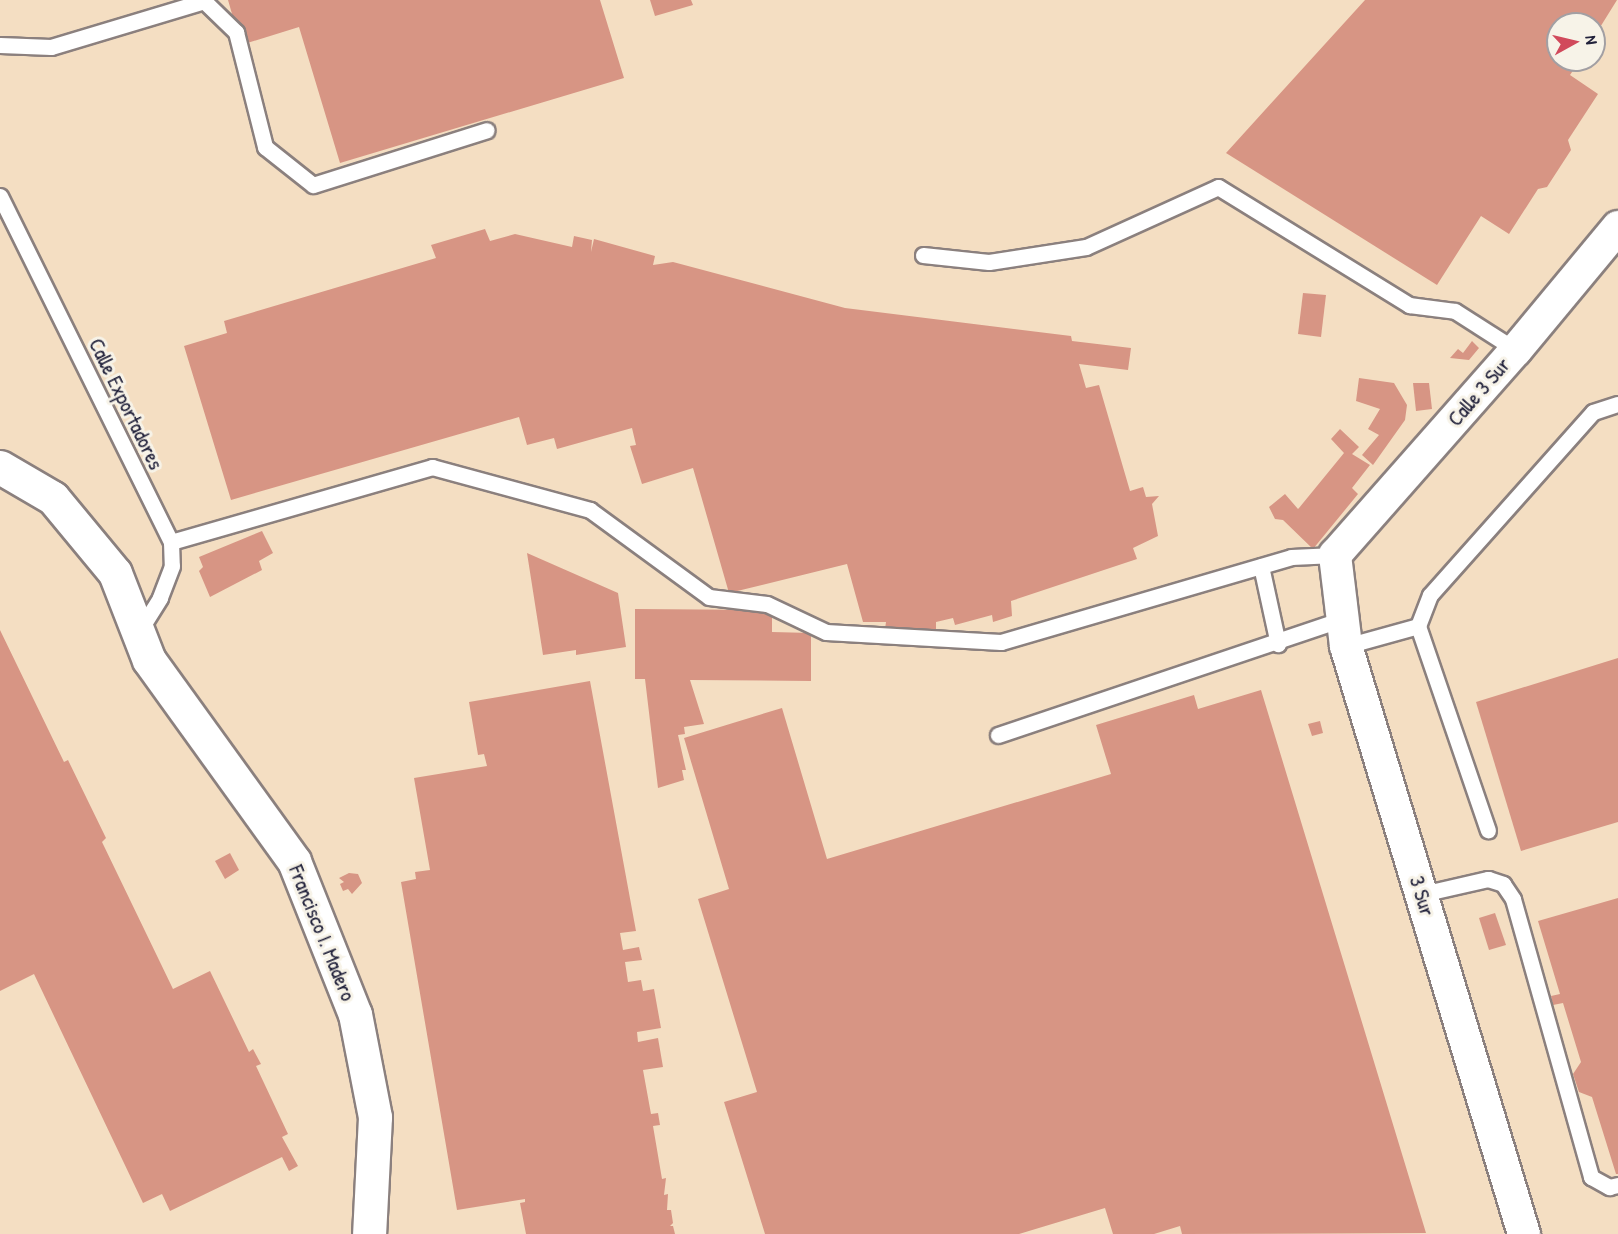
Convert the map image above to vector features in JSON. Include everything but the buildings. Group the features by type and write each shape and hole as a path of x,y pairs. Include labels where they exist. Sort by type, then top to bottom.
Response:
{"street":[{"name":"Calle 3 Sur","path":"1335,555 1516,350 1618,227"},
{"name":"Francisco I. Madero","path":"0,468 53,498 115,573 149,660 294,861 355,1014 375,1117 369,1234"},
{"name":"3 Sur","path":"1335,555 1343,633 1524,1234"}],"lane":[{"path":"0,45 51,47 204,1 236,32 265,147 313,185 487,130"},
{"path":"923,255 989,262 1086,247 1218,187 1409,305 1455,311 1516,350"},
{"name":"Calle Exportadores","path":"0,196 171,542 172,566 164,587 138,632"},
{"path":"1488,830 1418,626 1430,595 1593,412 1618,404"},
{"path":"171,542 432,467 590,510 709,597 767,603 826,632 1001,642 1291,557 1335,555"},
{"path":"1261,566 1278,644"},
{"path":"998,735 1278,644 1343,633 1418,626"},
{"path":"1422,894 1488,879 1503,884 1513,899 1591,1177 1609,1186 1618,1185"}]}
